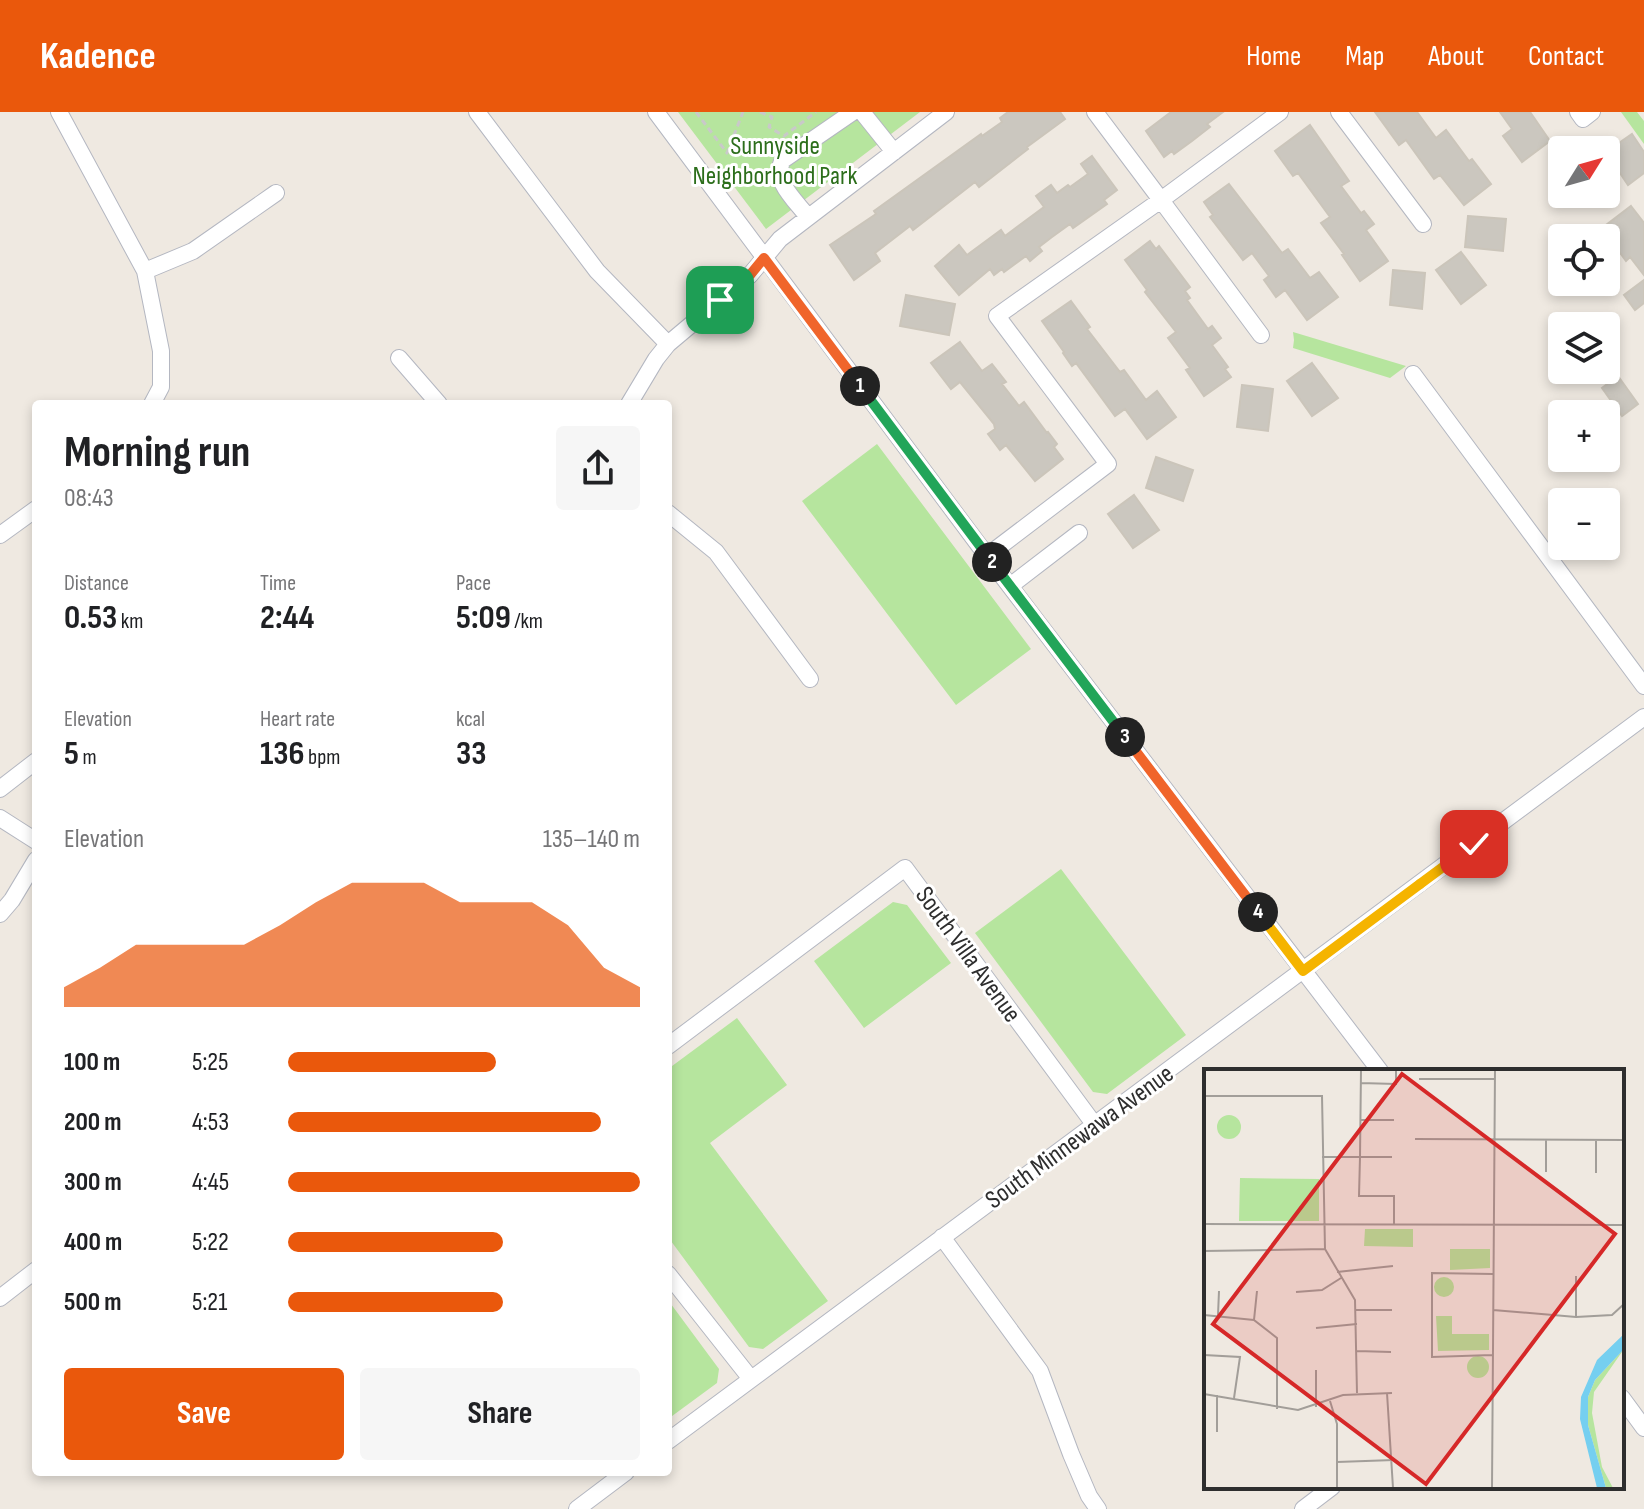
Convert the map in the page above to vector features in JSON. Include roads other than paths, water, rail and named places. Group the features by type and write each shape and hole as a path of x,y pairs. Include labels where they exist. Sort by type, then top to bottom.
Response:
{"street":[{"path":"59,112 145,271 161,351 161,387 154,400"},
{"path":"477,112 597,271 668,344"},
{"path":"656,112 987,556 1378,1069"},
{"path":"808,217 780,180 778,168 783,160 853,112"},
{"path":"862,112 894,152"},
{"path":"631,400 650,367 668,344 750,275 780,239 946,112"},
{"path":"1095,112 1261,335"},
{"path":"987,556 1108,464 997,316 1280,112"},
{"path":"1339,112 1423,224"},
{"path":"1578,112 1583,119 1592,112"},
{"path":"145,271 193,251 276,193"},
{"path":"399,358 436,400"},
{"path":"1413,374 1644,686"},
{"path":"0,535 32,512"},
{"path":"672,516 716,552 810,679"},
{"path":"1010,586 1079,533"},
{"name":"South Minnewawa Avenue","path":"672,1438 1644,717"},
{"path":"0,789 32,764"},
{"path":"0,818 32,838"},
{"path":"0,914 32,867"},
{"name":"South Villa Avenue","path":"672,1043 905,868 1094,1124"},
{"path":"942,1237 1040,1371 1071,1454 1098,1509"},
{"path":"1,1297 32,1273"},
{"path":"672,1279 751,1379"},
{"path":"1624,1401 1644,1428"},
{"path":"577,1509 621,1476"},
{"path":"1303,1509 1329,1489"}],"park label":[{"name":"Sunnyside Neighborhood Park","path":"775,160"}]}
